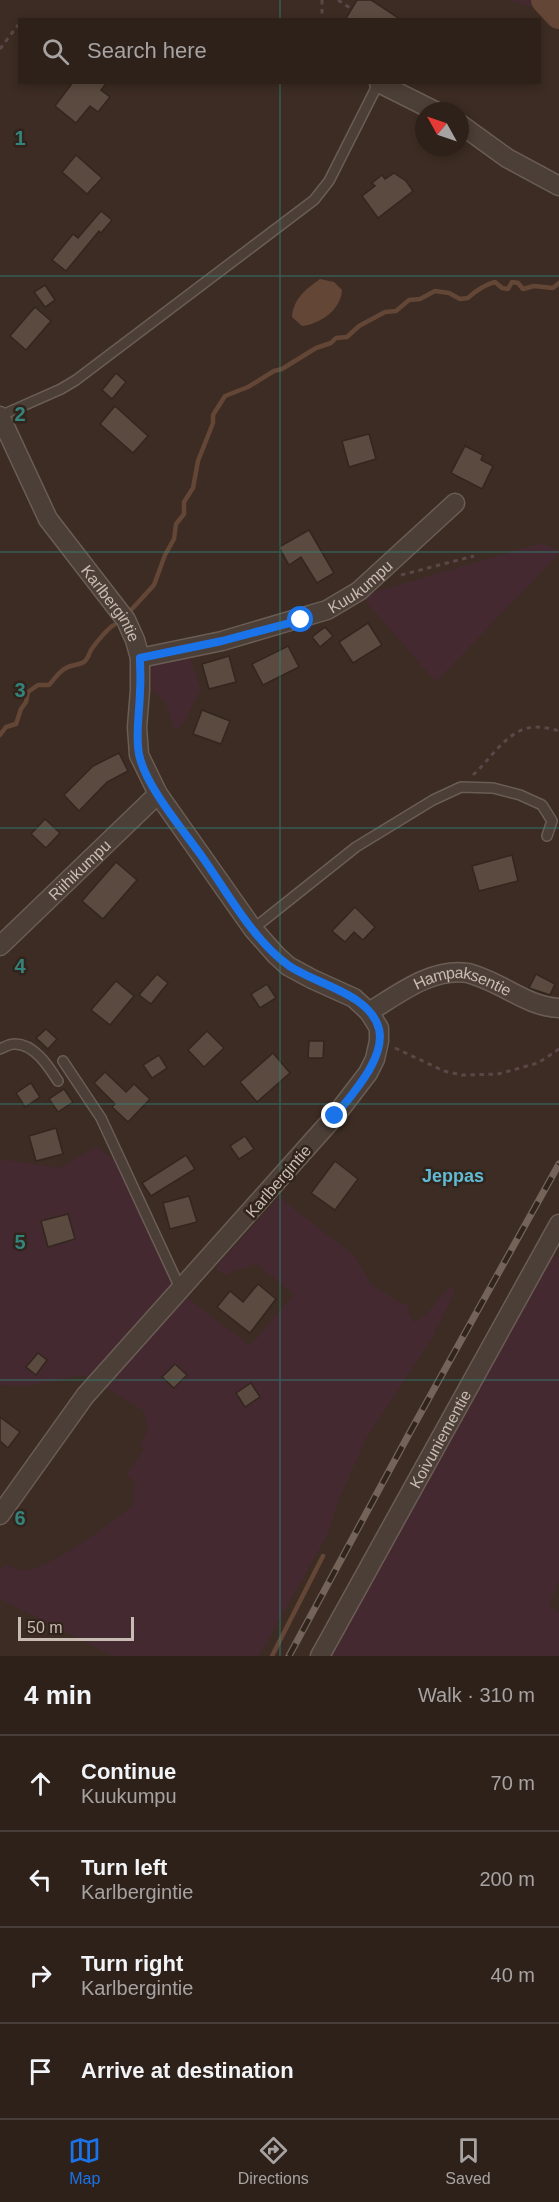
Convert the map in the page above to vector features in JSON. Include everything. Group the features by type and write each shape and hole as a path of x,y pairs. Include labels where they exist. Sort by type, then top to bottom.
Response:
{"street":[{"path":"381,84 417,102"},
{"path":"469,130 507,158 559,186"},
{"name":"Karlbergintie","path":"0,416 48,519 126,620 135,640 140,658 137,728 139,755 158,794 253,929 276,956 288,966 354,998 369,1012"},
{"name":"Kuukumpu","path":"140,658 222,641 301,620 327,610 359,591 455,503"},
{"name":"Riihikumpu","path":"0,946 158,794"},
{"name":"Hampaksentie","path":"369,1012 414,985 431,978 467,973 532,1002 549,1008 559,1008"},
{"path":"369,1012 379,1028 380,1041"},
{"name":"Karlbergintie","path":"0,1515 85,1396 335,1116 368,1073 380,1041"},
{"name":"Koivuniementie","path":"320,1656 559,1224"}],"lane":[{"path":"0,416 61,389 75,380 314,200 329,181 378,84"},
{"path":"253,929 356,847 433,800 461,787 502,790 520,795 542,806 552,821 547,836"},
{"path":"0,1049 15,1044 31,1050 47,1065 58,1081"},
{"path":"63,1061 101,1118 181,1290"}],"path":[{"path":"322,0 322,18"},
{"path":"338,0 350,8"},
{"path":"0,49 18,25"},
{"path":"399,576 474,556"},
{"path":"461,787 484,766 500,745 517,733 534,727 559,731"},
{"path":"380,1041 444,1071 462,1075 498,1074 538,1063 559,1049"}],"shaded area":[{"path":"506,0 559,0 559,3 533,7"},
{"path":"320,279 334,282 342,290 341,297 334,310 328,315 309,325 302,326 292,317 295,305 305,291"},
{"path":"541,543 559,550 559,554 436,682 361,596"},
{"path":"189,655 201,689 184,722 175,731 166,704 152,689 151,666"},
{"path":"97,1146 118,1164 175,1285 88,1378 82,1375 29,1386 0,1385 0,1159 59,1168"},
{"path":"279,1197 354,1255 371,1284 402,1304 405,1303 414,1322 427,1314 447,1290 452,1287 454,1294 433,1337 367,1437 339,1499 328,1534 259,1656 113,1656 0,1599 0,1568 7,1565 25,1570 51,1561 81,1544 133,1505 135,1483 126,1474 144,1450 140,1446 148,1429 144,1411 105,1387 187,1297 250,1346 294,1294 256,1264 224,1275 215,1268"},
{"path":"552,1253 559,1258 559,1581 549,1606 559,1611 559,1656 329,1656"}],"building":[{"path":"357,0 371,0 398,18 346,18"},
{"path":"72,84 106,84 101,90 110,97 98,112 90,106 76,123 55,106"},
{"path":"76,155 102,178 87,194 62,172"},
{"path":"394,173 406,181 413,191 378,218 362,196 375,186 372,183 382,175 385,179"},
{"path":"101,211 112,220 101,233 99,231 66,271 52,260 73,234 78,238"},
{"path":"45,285 55,300 45,307 34,292"},
{"path":"35,307 51,321 26,350 10,336"},
{"path":"116,373 126,382 112,399 102,390"},
{"path":"115,406 148,436 133,453 100,424"},
{"path":"369,434 376,459 349,467 342,441"},
{"path":"465,446 483,455 481,460 493,466 482,489 451,473"},
{"path":"309,530 334,573 317,583 301,557 289,565 279,547"},
{"path":"368,623 382,645 353,663 339,642"},
{"path":"325,627 333,636 320,647 312,637"},
{"path":"288,646 299,667 263,685 252,664"},
{"path":"229,656 236,682 209,689 202,664"},
{"path":"202,710 230,721 221,744 193,734"},
{"path":"119,753 128,771 107,782 79,811 64,795 93,766"},
{"path":"45,819 60,833 46,848 31,834"},
{"path":"512,855 518,881 479,891 472,866"},
{"path":"116,862 137,880 103,919 82,901"},
{"path":"355,907 375,927 363,940 354,932 345,942 332,931"},
{"path":"157,974 168,983 151,1004 139,995"},
{"path":"536,974 555,984 550,995 529,988"},
{"path":"116,981 134,996 110,1025 91,1010"},
{"path":"267,984 276,998 260,1008 251,994"},
{"path":"46,1029 57,1039 48,1049 36,1038"},
{"path":"207,1031 224,1048 204,1067 188,1050"},
{"path":"309,1041 324,1041 323,1058 308,1058"},
{"path":"273,1053 290,1073 257,1102 240,1082"},
{"path":"159,1055 167,1068 152,1078 143,1065"},
{"path":"105,1072 126,1092 134,1084 150,1099 128,1122 112,1107 115,1104 94,1083"},
{"path":"31,1083 40,1097 25,1107 16,1093"},
{"path":"64,1089 73,1102 58,1112 49,1099"},
{"path":"56,1128 63,1154 36,1161 29,1136"},
{"path":"245,1136 254,1149 239,1159 230,1146"},
{"path":"186,1155 195,1169 151,1196 142,1183"},
{"path":"335,1161 358,1179 335,1210 311,1193"},
{"path":"189,1196 197,1222 170,1229 163,1203"},
{"path":"68,1214 75,1239 48,1247 41,1221"},
{"path":"258,1284 276,1299 250,1333 217,1307 230,1291 243,1302"},
{"path":"38,1353 47,1360 36,1375 26,1367"},
{"path":"175,1364 187,1375 174,1388 162,1377"},
{"path":"251,1383 260,1397 245,1407 236,1393"},
{"path":"0,1417 20,1432 8,1448 0,1441"}],"waterway":[{"path":"545,0 559,15"},
{"path":"132,609 154,585 165,555 174,539 176,524 184,514 184,502 193,488 198,461 213,423 213,415 225,396 248,387 316,348 331,343 336,338 347,337 359,326 385,312 396,311 409,300 420,299 435,291 449,293 460,299 468,298 480,288 495,282 502,288 508,289 512,282 518,283 523,289 534,286 553,288 559,283"},
{"path":"0,735 6,727 16,724 28,692 38,685 49,685 63,670 84,662 98,640 114,625"},
{"path":"272,1656 323,1556"}],"railway":[{"path":"289,1656 559,1164"}],"district":[{"name":"Jeppas","path":"453,1176"}],"route":[{"path":"301,620 222,641 140,658 137,728 139,755 158,794 253,929 276,956 288,966 354,998 369,1012 379,1028 380,1041 375,1059 368,1073 335,1116"}]}
